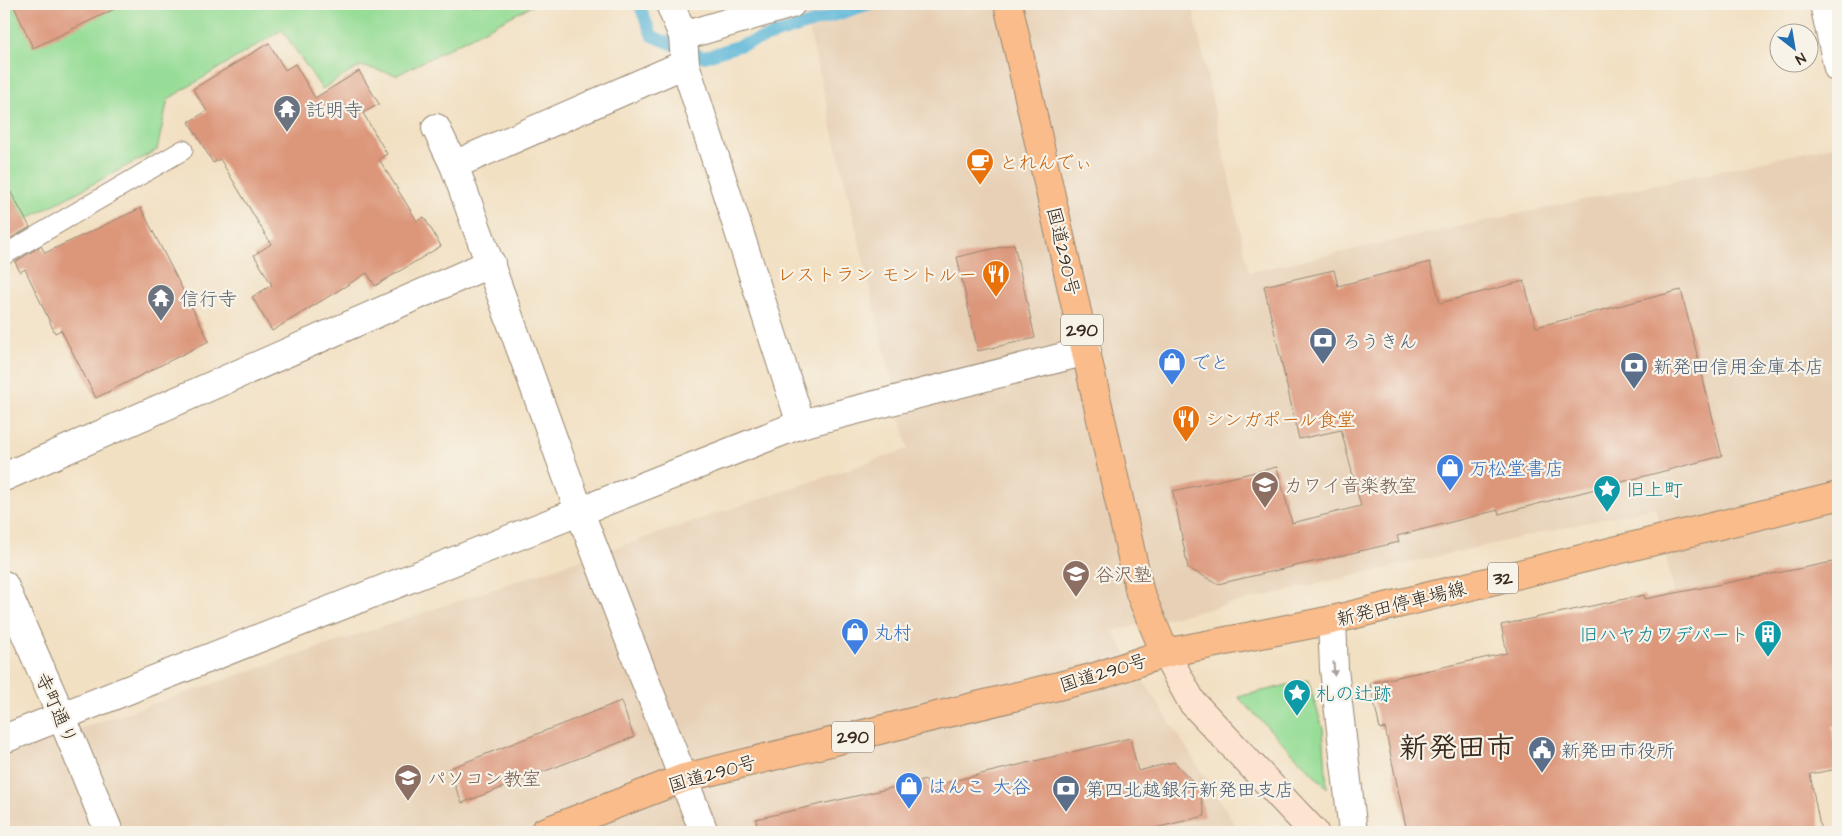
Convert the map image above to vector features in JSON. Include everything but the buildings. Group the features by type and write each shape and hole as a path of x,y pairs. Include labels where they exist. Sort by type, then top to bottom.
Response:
{"main road":[{"name":"国道290号","path":"544,832 684,778 1095,677 1165,653 1140,593 1008,4"},
{"name":"新発田停車場線","path":"1165,653 1332,620 1838,496"}],"street":[{"path":"670,4 683,36 685,64 800,424"},
{"path":"683,36 791,4"},
{"path":"1824,4 1838,68"},
{"path":"454,165 685,64"},
{"path":"436,128 454,165 579,510 704,832"},
{"path":"4,477 491,263"},
{"path":"4,739 800,424 1087,351"},
{"name":"寺町通り","path":"4,585 61,715 109,832"},
{"path":"1332,620 1334,669 1353,832"},
{"path":"1165,653 1192,702 1314,832"}],"lane":[{"path":"4,255 183,150"}],"shaded area":[{"path":"803,4 1192,4 1249,272 1838,145 1838,733 1710,754 1655,507 1112,631 1240,832 4,832 4,757 49,739 908,449"}],"green space":[{"path":"4,4 535,4 397,75 361,66 322,89 282,30 168,99 157,150 4,231"},
{"path":"1308,680 1323,729 1327,788 1238,697"}],"waterway":[{"path":"639,4 652,36 704,57 870,4"}],"place":[{"name":"託明寺","path":"287,133"},
{"name":"とれんでぃ","path":"980,186"},
{"name":"レストラン モントルー","path":"996,298"},
{"name":"信行寺","path":"161,322"},
{"name":"ろうきん","path":"1323,365"},
{"name":"でと","path":"1172,386"},
{"name":"新発田信用金庫本店","path":"1634,390"},
{"name":"シンガポール食堂","path":"1186,443"},
{"name":"万松堂書店","path":"1450,492"},
{"name":"カワイ音楽教室","path":"1265,509"},
{"name":"旧上町","path":"1607,513"},
{"name":"谷沢塾","path":"1076,598"},
{"name":"丸村","path":"855,656"},
{"name":"旧ハヤカワデパート","path":"1768,658"},
{"name":"札の辻跡","path":"1297,717"},
{"name":"新発田市役所","path":"1542,774"},
{"name":"パソコン教室","path":"408,802"},
{"name":"はんこ 大谷","path":"909,810"},
{"name":"第四北越銀行新発田支店","path":"1066,813"}],"district":[{"name":"新発田市","path":"1457,747"}]}
